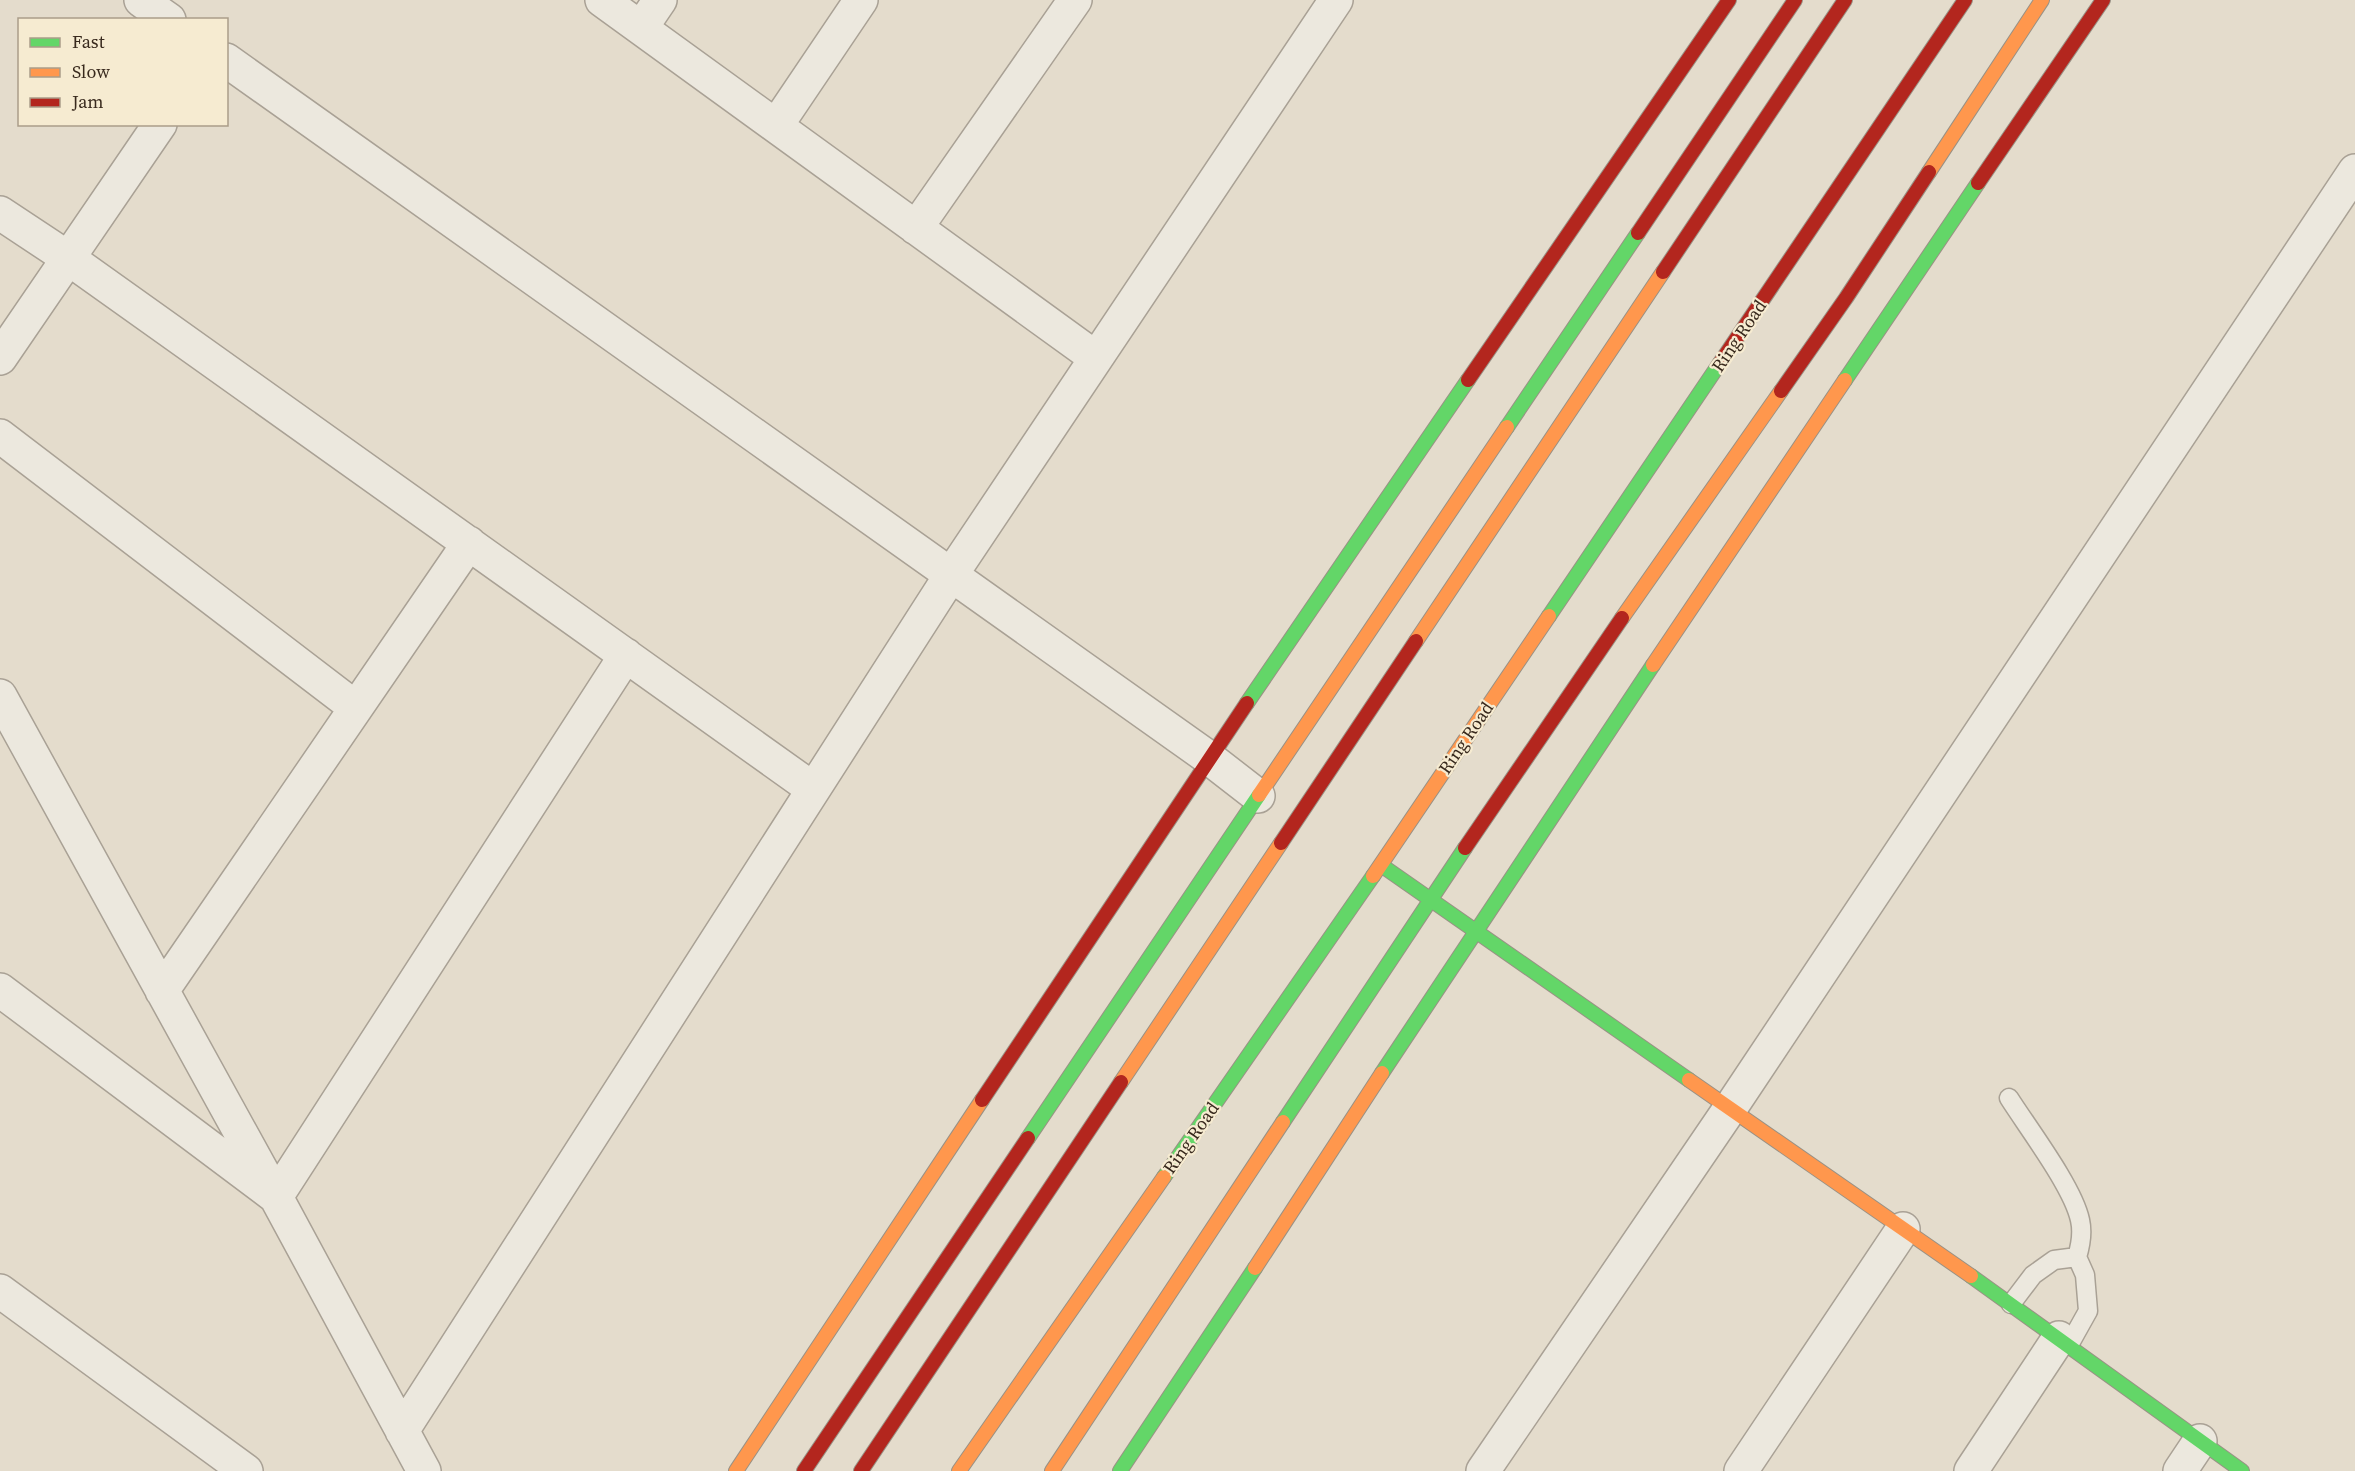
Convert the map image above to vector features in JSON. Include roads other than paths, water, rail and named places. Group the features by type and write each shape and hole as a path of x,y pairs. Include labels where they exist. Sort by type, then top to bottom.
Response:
{"main road":[{"path":"736,1471 1209,758 1729,0"},
{"path":"804,1471 1795,0"},
{"path":"861,1471 1845,0"},
{"name":"Ring Road","path":"959,1471 1381,865 1965,0"},
{"path":"1052,1471 1431,899 1599,651 1846,298 2042,0"},
{"path":"1120,1471 1476,930 1883,323 2103,0"},
{"path":"1381,865 2064,1341 2242,1471"}],"street":[{"path":"141,0 166,18"},
{"path":"602,0 1096,358"},
{"path":"641,28 660,0"},
{"path":"776,126 861,0"},
{"path":"916,228 1075,0"},
{"path":"402,1431 951,575 1336,0"},
{"path":"228,61 1209,758 1258,796"},
{"path":"0,358 159,126"},
{"path":"1483,1471 1731,1107 2355,171"},
{"path":"0,213 69,258 813,789"},
{"path":"0,436 356,708"},
{"path":"162,991 469,543"},
{"path":"276,1197 626,655"},
{"path":"0,696 424,1471"},
{"path":"0,990 276,1197"},
{"path":"1741,1471 1903,1229"},
{"path":"0,1292 246,1471"},
{"path":"1971,1471 2064,1341"},
{"path":"2180,1471 2200,1441"}],"lane":[{"path":"2009,1098 2067,1188 2080,1218 2082,1240 2077,1257 2085,1275 2088,1311 2064,1341"},
{"path":"2011,1304 2033,1275 2054,1260 2077,1257"}]}
